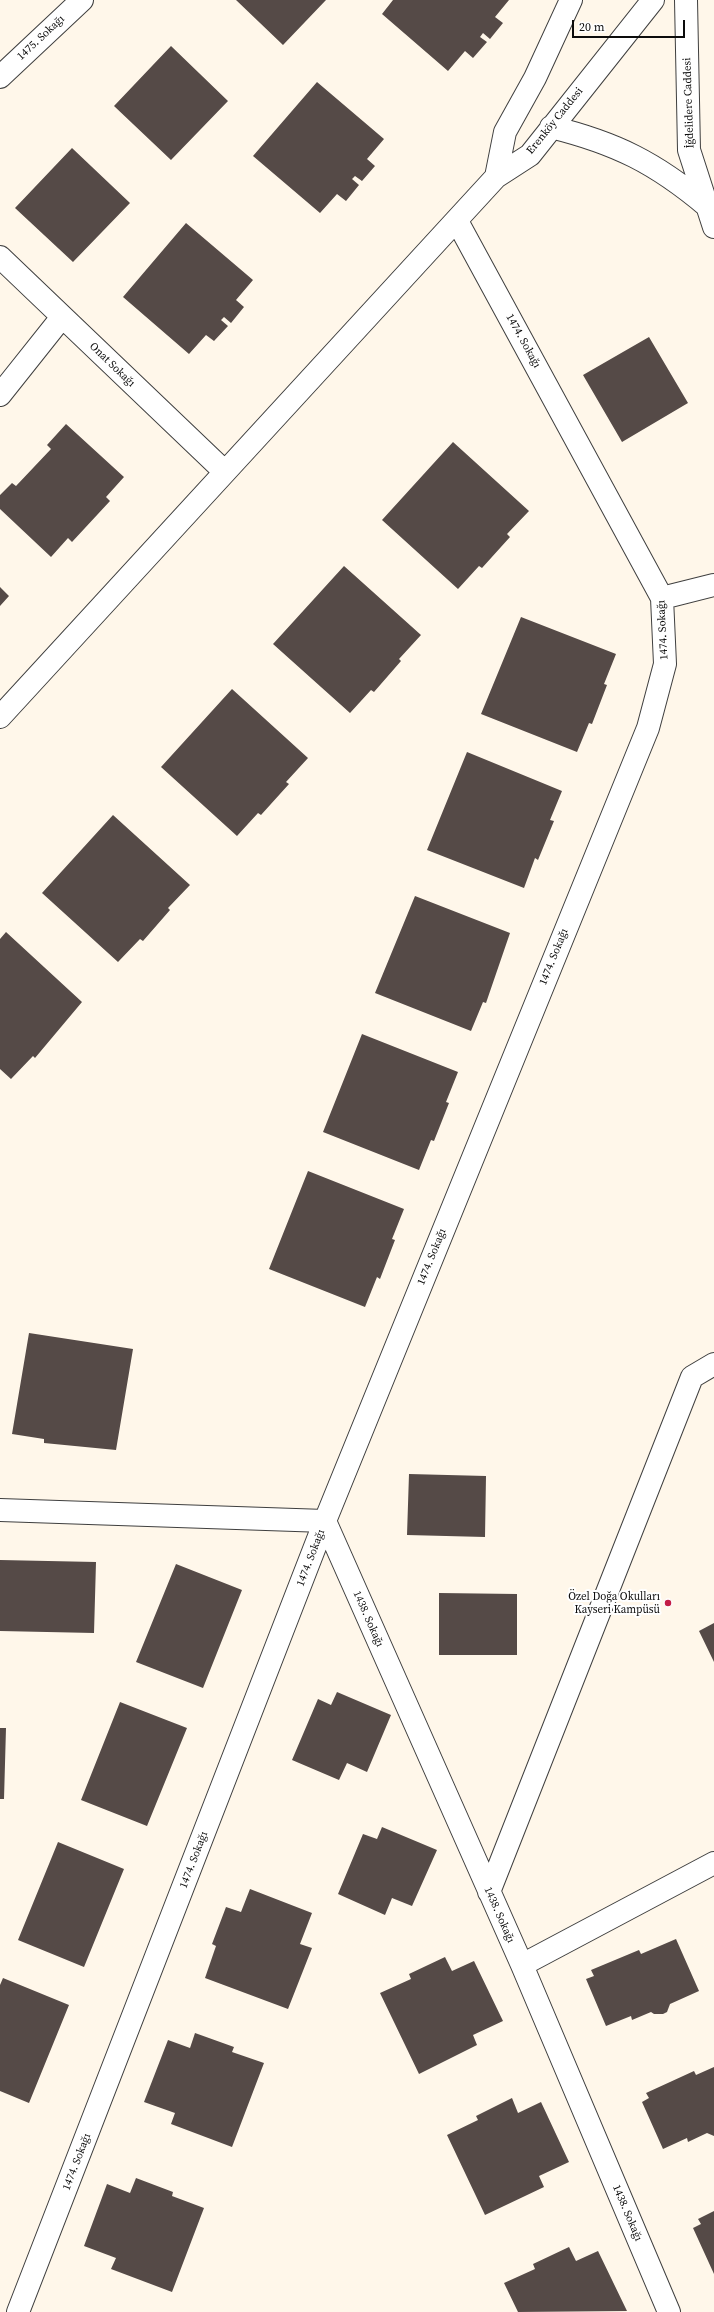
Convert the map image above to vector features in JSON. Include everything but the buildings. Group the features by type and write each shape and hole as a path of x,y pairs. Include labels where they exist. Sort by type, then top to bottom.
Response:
{"street":[{"name":"1475. Sokağı","path":"0,77 82,0"},
{"path":"0,717 496,177 505,132 535,78 571,0"},
{"name":"Erenköy Caddesi","path":"496,177 530,155 653,0"},
{"name":"İğdelidere Caddesi","path":"686,0 689,150 714,227"},
{"path":"551,127 590,137 627,151 656,166 707,206"},
{"name":"1474. Sokağı","path":"18,2312 325,1521 648,728 665,664 662,598 457,221"},
{"name":"Onat Sokağı","path":"0,257 225,472"},
{"path":"0,395 62,317"},
{"path":"662,598 714,586"},
{"path":"489,1892 692,1377 714,1364"},
{"path":"0,1510 325,1521"},
{"name":"1438. Sokağı","path":"325,1521 522,1965 669,2312"},
{"path":"522,1965 714,1863"}],"place":[{"name":"Özel Doğa Okulları Kayseri Kampüsü","path":"668,1603"}]}
